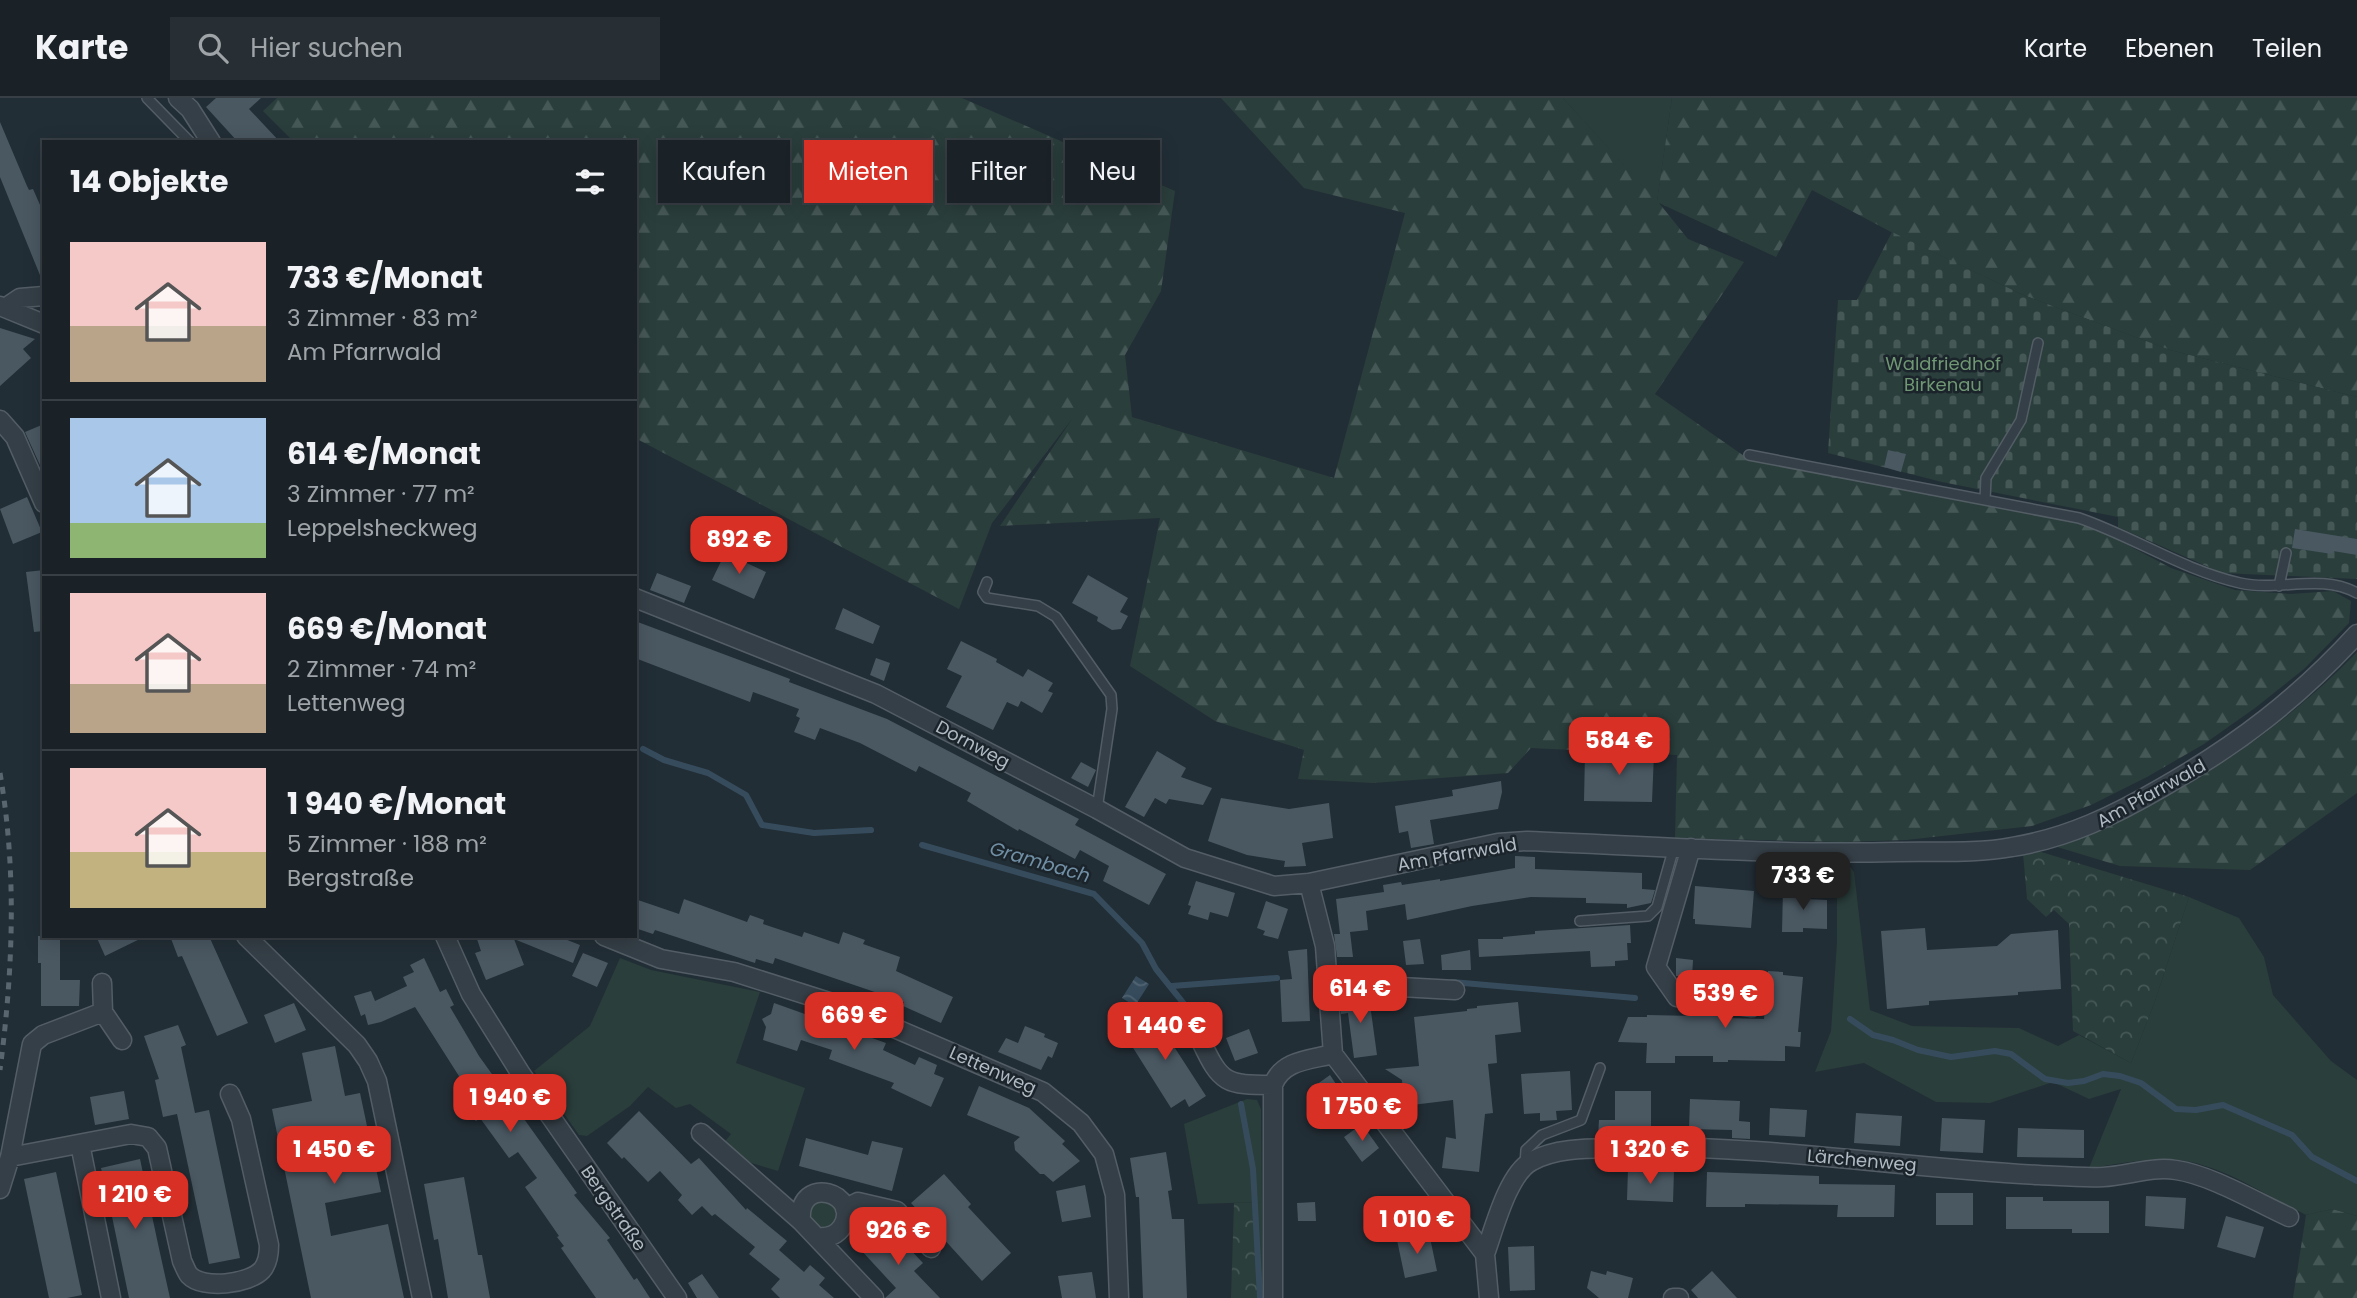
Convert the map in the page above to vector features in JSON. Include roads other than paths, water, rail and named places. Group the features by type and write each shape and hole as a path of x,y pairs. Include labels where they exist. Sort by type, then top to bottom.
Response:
{"street":[{"path":"178,98 190,109 210,140"},
{"path":"2,307 20,298 42,296"},
{"path":"2,307 42,323"},
{"path":"0,420 15,437 42,497"},
{"name":"Dornweg","path":"637,599 876,694 1185,858 1274,886 1309,883"},
{"name":"Am Pfarrwald","path":"1309,883 1499,843 1527,841 1864,853 2011,848 2086,828 2120,812 2211,760 2275,714 2357,634"},
{"path":"1682,848 1657,967 1677,997 1752,1007"},
{"path":"1309,883 1325,946 1333,1054 1485,1254"},
{"path":"248,938 357,1045 368,1061 377,1081 422,1298"},
{"name":"Bergstraße","path":"445,938 471,994 521,1074 677,1298"},
{"name":"Lettenweg","path":"609,938 661,959 734,972 848,1007 1043,1092 1081,1123 1104,1154 1115,1195 1119,1298"},
{"path":"102,983 103,1012 122,1040"},
{"path":"1328,983 1455,990"},
{"path":"0,1189 10,1157 32,1044 43,1035 103,1012"},
{"path":"1201,1041 1222,1078 1236,1083 1273,1085"},
{"path":"1273,1298 1273,1085 1277,1074 1287,1066 1333,1054"},
{"path":"10,1157 131,1134 149,1137 157,1149 182,1261 190,1277 206,1282 226,1283 249,1279 263,1269 269,1245 241,1119 230,1094"},
{"path":"701,1133 801,1221 874,1298"},
{"path":"80,1144 111,1298"},
{"name":"Lärchenweg","path":"1525,1166 1531,1161 1565,1151 1687,1146 2037,1175 2104,1177 2146,1170 2175,1170 2200,1177 2289,1217"},
{"path":"1489,1298 1485,1254 1509,1190 1525,1166"},
{"path":"801,1221 803,1204 817,1193 835,1195 845,1209 844,1225 832,1236 817,1237"},
{"path":"845,1209 858,1202 900,1206 931,1248"}],"lane":[{"path":"147,98 188,140"},
{"path":"1985,500 1986,478 2021,420 2038,343"},
{"path":"1749,455 2079,518 2100,525 2205,574 2244,584 2279,586 2331,583 2357,593"},
{"path":"2279,586 2286,553"},
{"path":"987,582 983,592 987,598 1038,606 1056,617 1111,695 1112,709 1097,809"},
{"path":"1580,920 1651,915 1682,848"},
{"path":"1525,1166 1526,1150 1542,1135 1581,1120 1600,1068"}],"water":[{"path":"1136,976 1149,984 1135,1006 1122,998"}],"waterway":[{"name":"Grambach","path":"643,749 664,760 708,773 746,795 762,825 814,833 871,830"},
{"name":"Grambach","path":"922,845 1094,894 1142,943 1156,969 1209,1035"},
{"path":"1172,986 1277,978"},
{"path":"1452,982 1635,998"},
{"path":"1850,1019 1873,1035 1918,1050 1951,1057 1995,1051 2011,1054 2045,1079 2068,1083 2103,1074 2120,1076 2141,1083 2176,1109 2196,1110 2223,1105 2292,1135 2312,1157 2357,1181"},
{"name":"Grambach","path":"1241,1104 1253,1169 1260,1298"}],"railway":[{"path":"0,773 11,884 8,995 0,1070"}],"park label":[{"name":"Waldfriedhof Birkenau","path":"1943,373"}]}
